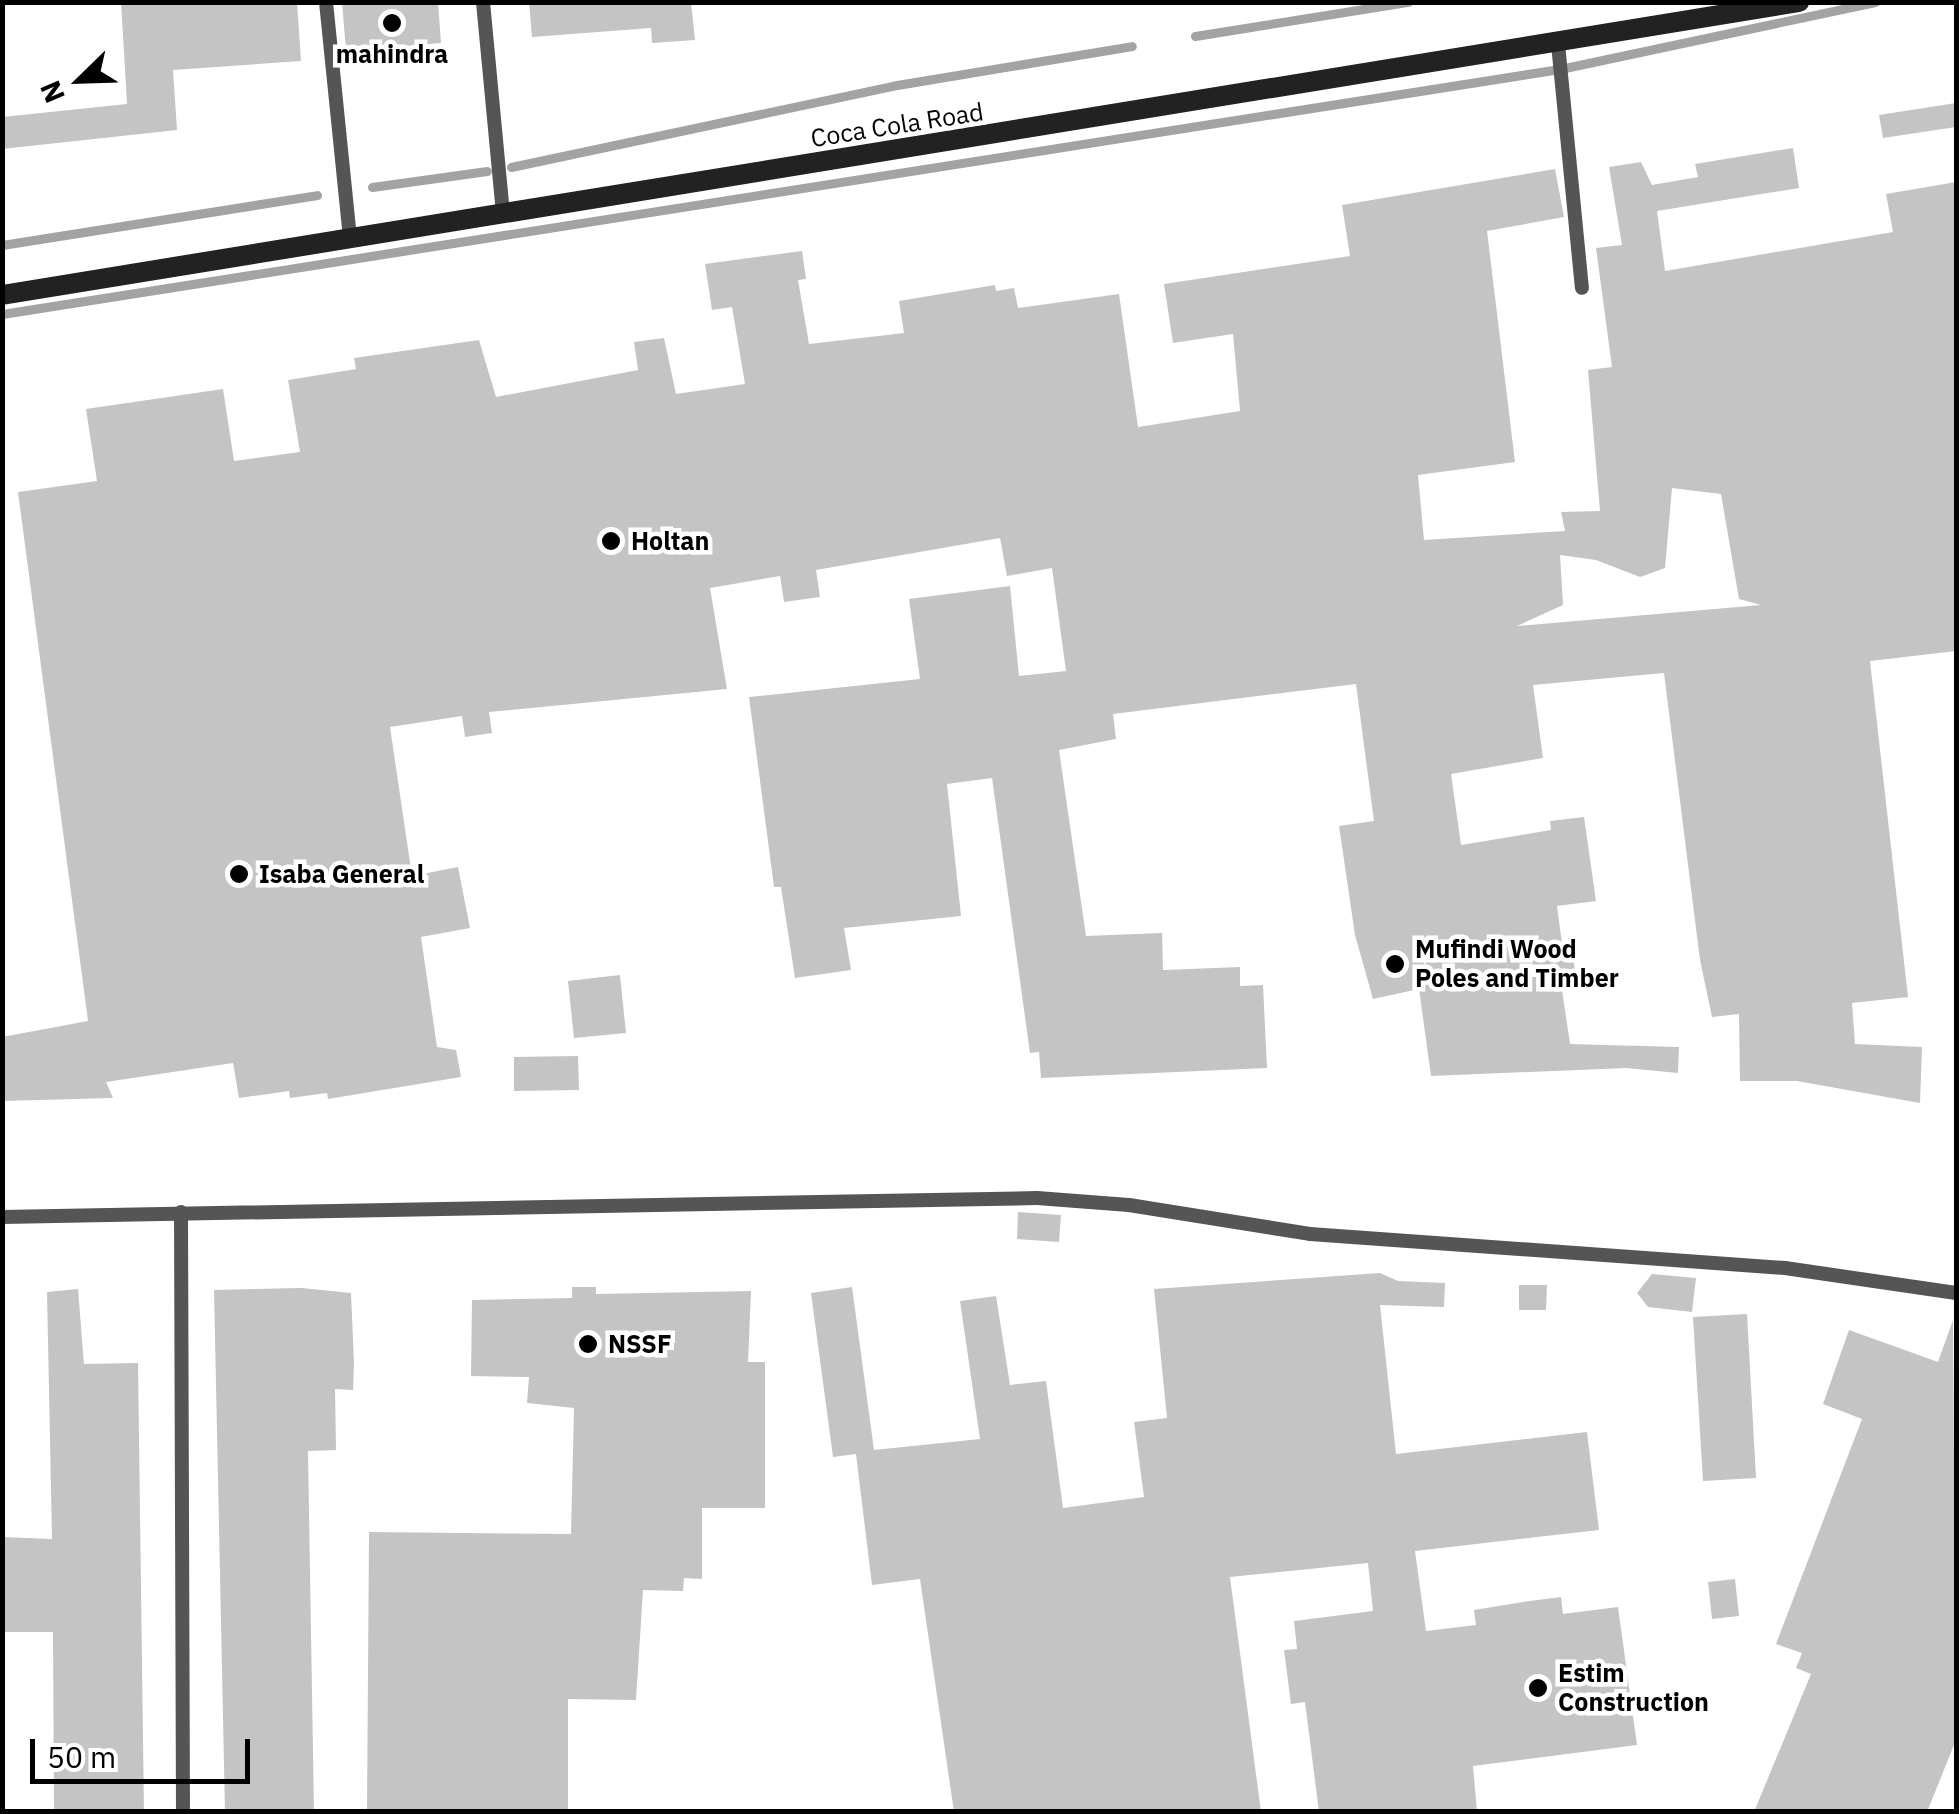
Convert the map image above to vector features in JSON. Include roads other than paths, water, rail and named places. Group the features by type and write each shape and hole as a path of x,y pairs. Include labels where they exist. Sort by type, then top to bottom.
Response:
{"main road":[{"name":"Coca Cola Road","path":"2,295 1798,2"}],"lane":[{"path":"326,2 350,237"},
{"path":"484,2 503,213"},
{"path":"1558,44 1582,288"},
{"path":"2,1217 1037,1198 1130,1204 1345,1238 1785,1268 1956,1293"},
{"path":"180,1212 183,1812"}],"waterway":[{"path":"1195,36 1408,2"},
{"path":"2,314 1560,69 1875,2"},
{"path":"511,167 897,85 1132,46"},
{"path":"372,187 487,171"},
{"path":"2,245 317,195"}],"place":[{"name":"mahindra","path":"392,23"},
{"name":"Holtan","path":"611,541"},
{"name":"Isaba General","path":"239,874"},
{"name":"Mufindi Wood Poles and Timber","path":"1395,964"},
{"name":"NSSF","path":"588,1344"},
{"name":"Estim Construction","path":"1538,1688"}]}
